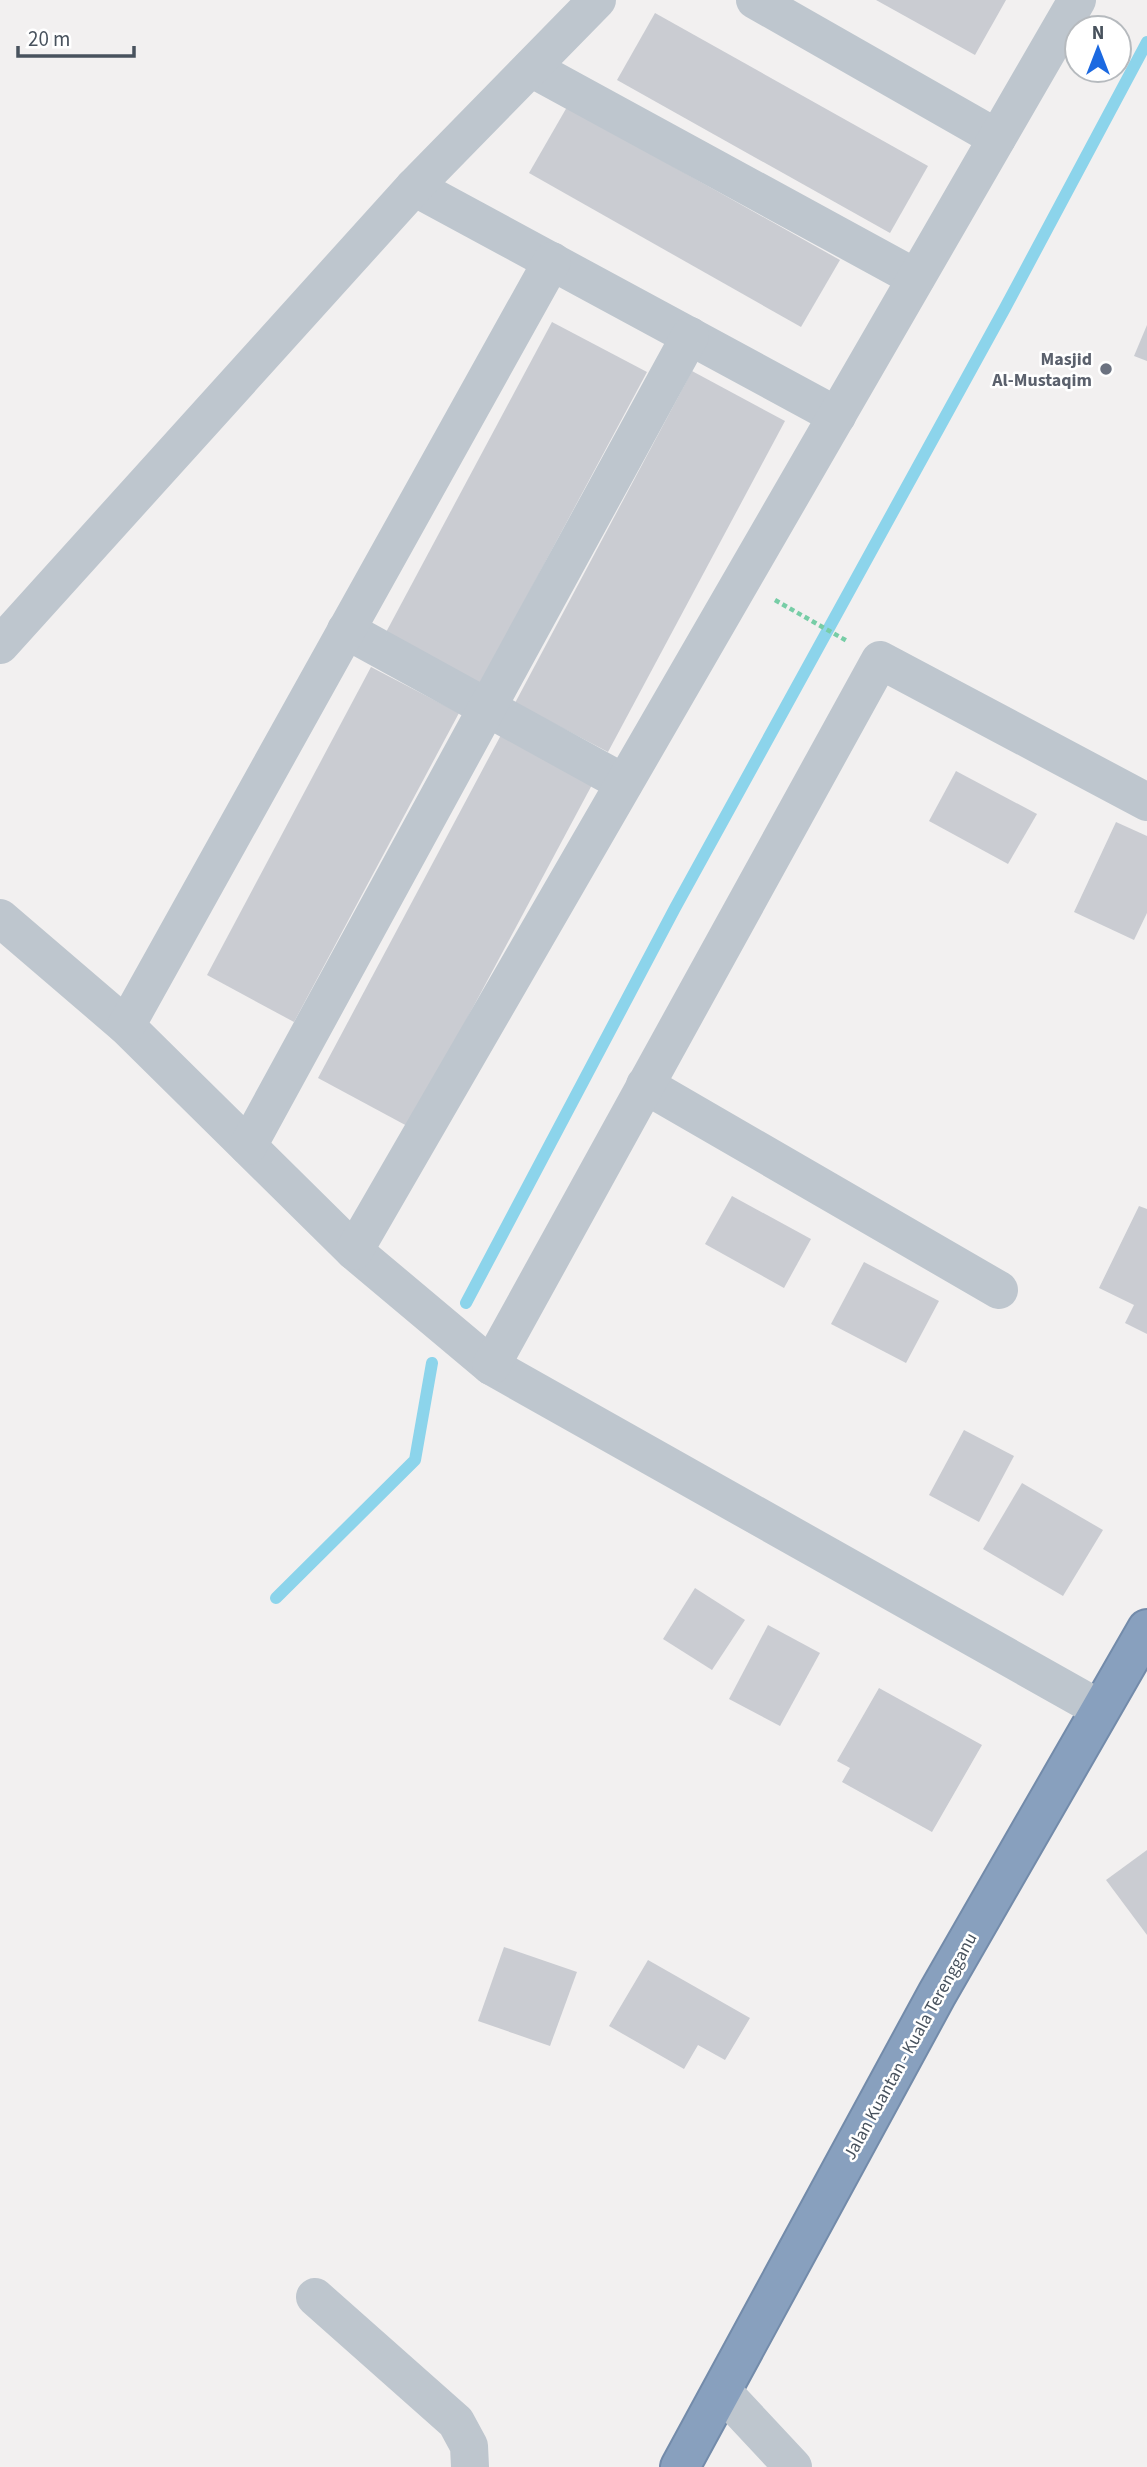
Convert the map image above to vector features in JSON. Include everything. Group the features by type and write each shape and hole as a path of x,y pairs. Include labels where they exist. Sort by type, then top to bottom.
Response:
{"highway":[{"name":"Jalan Kuantan - Kuala Terengganu","path":"680,2467 937,1994 1100,1709 1145,1641"}],"street":[{"path":"0,645 414,187 597,0"},
{"path":"755,0 997,138"},
{"path":"354,1251 997,138 1072,2"},
{"path":"531,68 916,278"},
{"path":"414,187 836,416"},
{"path":"125,1026 552,261"},
{"path":"248,1146 690,336"},
{"path":"346,631 624,783"},
{"path":"491,1366 880,660 1147,802"},
{"path":"0,918 125,1026 354,1251 491,1366 1100,1709"},
{"path":"645,1084 999,1290"},
{"path":"315,2297 456,2422 469,2446 470,2467"},
{"path":"723,2392 793,2467"}],"path":[{"path":"741,580 880,660"}],"building":[{"path":"876,0 1006,0 975,55"},
{"path":"655,13 928,166 890,233 617,80"},
{"path":"567,107 840,260 801,327 529,173"},
{"path":"552,322 647,372 479,686 384,636"},
{"path":"1147,325 1147,361 1134,356"},
{"path":"692,371 785,421 608,752 515,703"},
{"path":"371,667 459,713 294,1022 207,975"},
{"path":"501,735 593,783 409,1127 318,1078"},
{"path":"956,771 1037,814 1008,864 929,821"},
{"path":"1116,822 1147,836 1147,913 1134,940 1074,912"},
{"path":"732,1196 811,1239 784,1288 705,1244"},
{"path":"1139,1206 1147,1209 1147,1334 1125,1323 1134,1305 1099,1288"},
{"path":"864,1262 939,1301 906,1363 831,1324"},
{"path":"964,1430 1014,1456 979,1522 929,1495"},
{"path":"1022,1483 1103,1530 1063,1596 983,1549"},
{"path":"695,1588 745,1620 712,1670 663,1639"},
{"path":"768,1625 820,1653 780,1726 729,1699"},
{"path":"879,1688 982,1745 932,1832 842,1782 850,1768 837,1761"},
{"path":"1147,1850 1147,1935 1106,1880"},
{"path":"504,1947 577,1972 550,2046 478,2021"},
{"path":"648,1960 750,2018 725,2060 698,2045 684,2069 609,2026"}],"waterway":[{"path":"466,1303 675,908 1005,308 1147,42"},
{"path":"276,1598 415,1460 432,1363"}],"place":[{"name":"Masjid Al-Mustaqim","path":"1106,369"}]}
